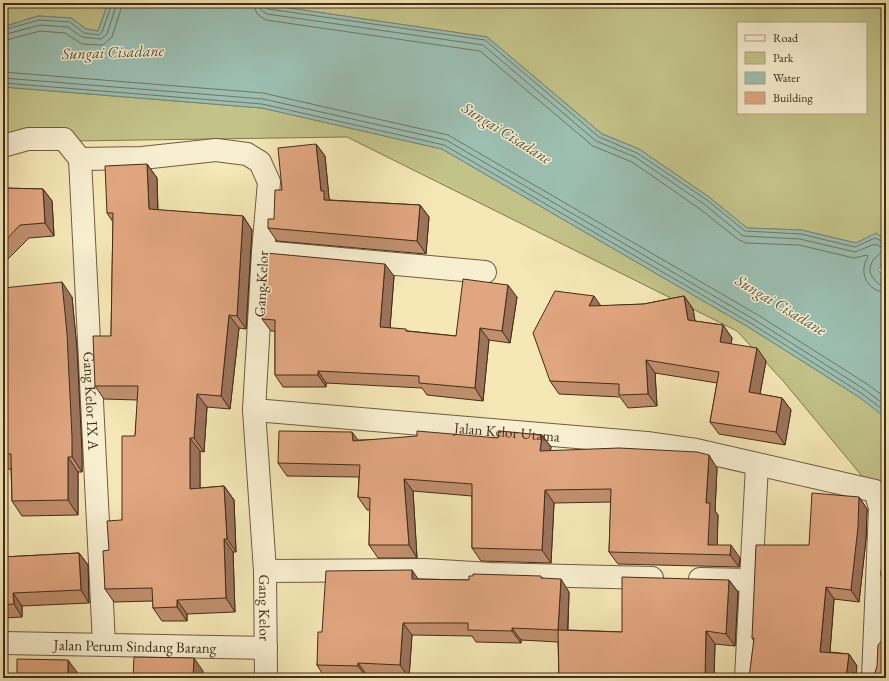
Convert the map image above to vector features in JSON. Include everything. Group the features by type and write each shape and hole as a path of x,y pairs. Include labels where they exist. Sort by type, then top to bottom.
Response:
{"street":[{"path":"3,146 28,139 64,139 80,159"},
{"name":"Gang Kelor","path":"80,159 142,158 216,150 247,154 260,162 269,182 263,252 254,410 265,571 266,678"},
{"name":"Gang Kelor IX A","path":"80,159 104,644"},
{"path":"263,252 485,272"},
{"name":"Jalan Kelor Utama","path":"254,410 647,443 696,450 875,491 883,510 873,678"},
{"path":"746,678 757,464"},
{"path":"265,571 424,570 490,574 751,580"},
{"name":"Jalan Perum Sindang Barang","path":"3,643 266,648"}],"green space":[{"path":"3,3 108,3 98,31 86,29 71,18 38,16 3,27"},
{"path":"255,3 886,3 886,240 876,234 856,243 801,230 747,228 709,197 639,149 602,134 487,37"},
{"path":"3,87 262,108 442,149 750,328 859,397 886,417 886,505 784,382 737,331 347,137 3,142"}],"water":[{"name":"Sungai Cisadane","path":"108,3 255,3 487,37 602,134 639,149 709,197 747,228 801,230 856,243 876,233 886,240 886,259 878,270 886,279 886,418 859,397 750,328 442,149 262,108 3,87 3,27 38,16 71,18 86,29 98,31"}],"building":[{"path":"316,144 321,191 324,191 324,200 420,205 417,241 268,228 268,219 274,219 275,190 282,190 278,148"},
{"path":"147,164 149,209 243,216 237,316 229,315 221,396 197,394 194,438 190,438 190,489 224,486 227,539 224,539 226,598 177,600 177,607 153,608 152,588 105,589 103,551 109,550 107,521 122,520 122,436 135,436 138,386 95,386 93,336 111,336 113,213 107,213 105,166"},
{"path":"3,188 43,189 45,223 20,225 3,243"},
{"path":"266,253 385,264 380,327 406,329 406,331 456,336 463,279 508,285 502,331 480,328 475,388 419,383 419,376 318,371 318,375 275,375 275,320 262,319"},
{"path":"62,282 67,334 72,437 72,457 68,457 68,500 12,501 11,454 3,454 3,372 7,372 3,364 3,288"},
{"path":"555,291 594,296 589,306 644,304 684,296 688,320 723,325 720,342 757,348 749,392 782,398 776,432 710,422 719,372 646,360 648,394 619,395 619,384 550,381 533,333"},
{"path":"279,431 352,432 353,441 417,436 417,431 498,438 499,431 542,435 540,451 619,448 697,452 709,455 706,503 710,503 708,545 731,545 730,555 609,552 611,489 545,490 542,550 472,548 472,484 404,479 409,545 369,545 370,498 358,497 360,465 278,463"},
{"path":"812,493 859,497 858,527 851,590 826,587 820,652 849,654 846,678 749,678 754,638 752,638 756,545 809,545"},
{"path":"79,553 81,590 13,593 14,604 3,605 3,557"},
{"path":"886,563 886,579 881,576 881,570"},
{"path":"412,570 412,579 469,580 469,576 473,576 473,574 541,576 541,578 561,579 558,630 512,628 512,631 468,630 468,623 403,623 400,665 358,663 358,666 317,665 318,632 322,632 326,571"},
{"path":"622,577 729,580 726,634 706,631 705,678 559,678 558,630 622,632"},
{"path":"886,636 886,678 866,678 875,673 877,666 878,645"},
{"path":"134,657 194,658 193,678 133,678"},
{"path":"17,659 68,660 68,678 17,678"},
{"path":"854,672 858,676 863,678 848,678"}]}
